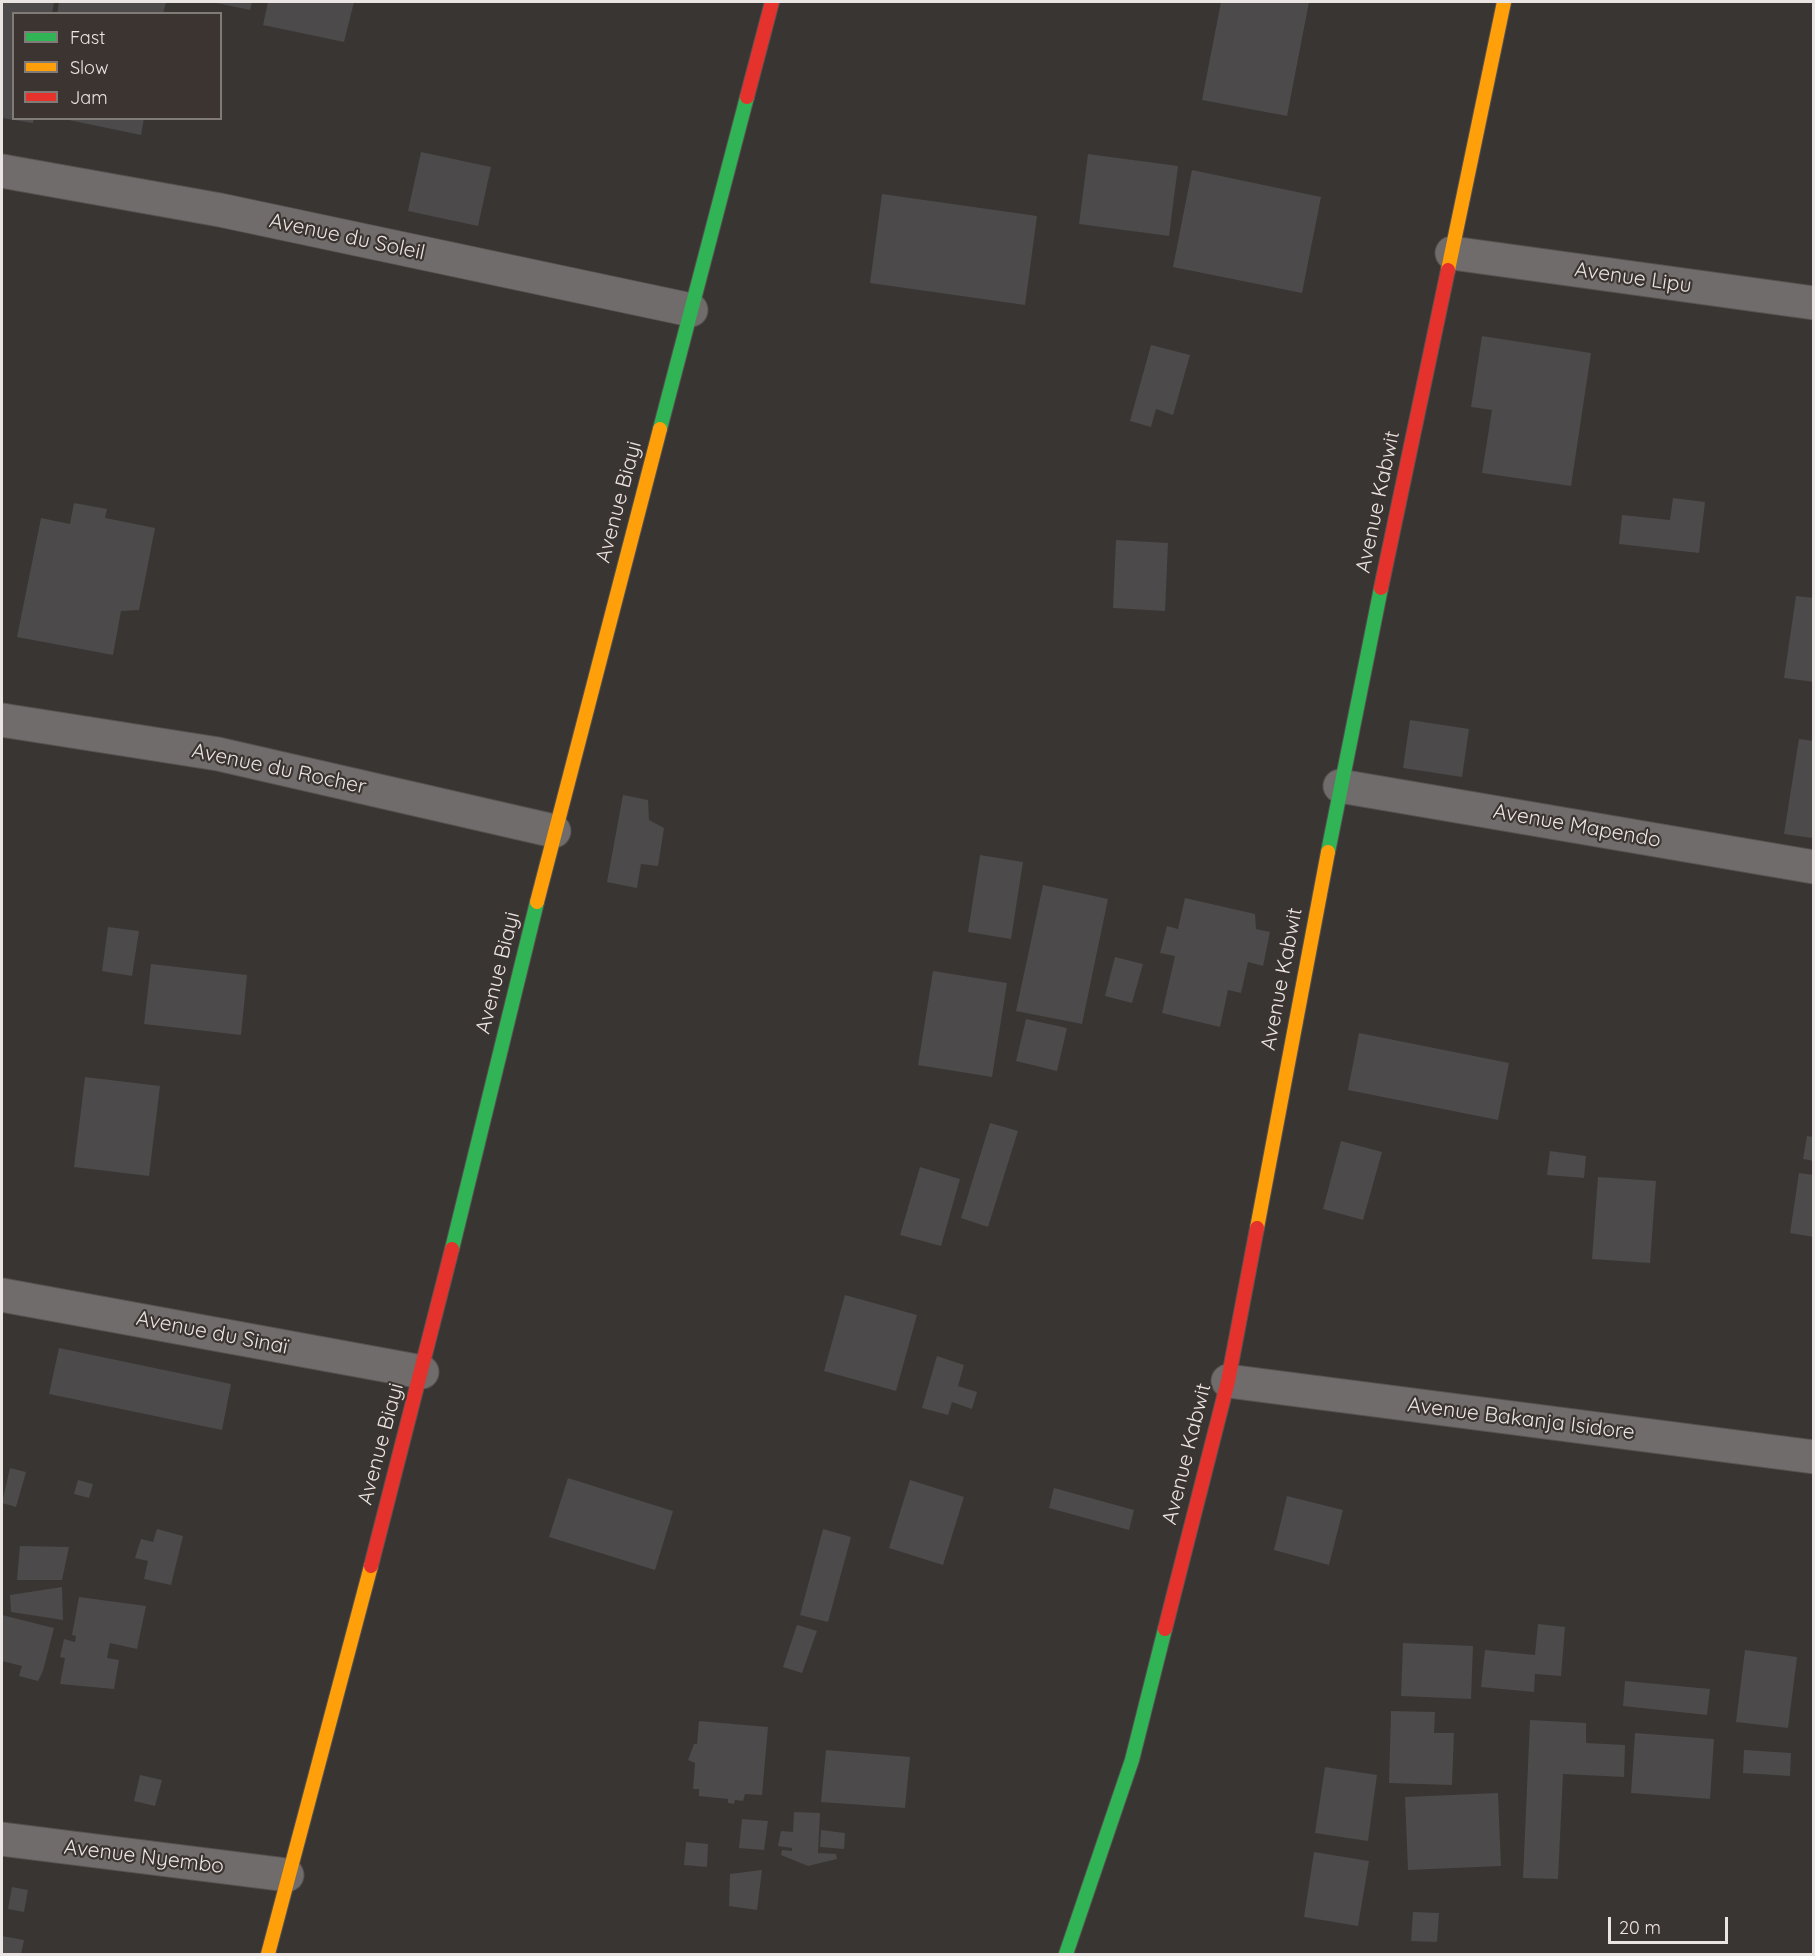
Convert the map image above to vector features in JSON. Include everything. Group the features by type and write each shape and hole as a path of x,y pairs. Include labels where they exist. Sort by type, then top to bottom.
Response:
{"street":[{"name":"Avenue Biayi","path":"267,1954 422,1372 554,831 772,2"},
{"name":"Avenue Kabwit","path":"1067,1954 1132,1760 1228,1381 1340,786 1504,2"},
{"name":"Avenue du Soleil","path":"2,171 220,210 691,310"},
{"name":"Avenue Lipu","path":"1452,253 1814,303"},
{"name":"Avenue du Rocher","path":"2,720 218,754 554,831"},
{"name":"Avenue Mapendo","path":"1340,786 1814,867"},
{"name":"Avenue du Sinaï","path":"2,1295 422,1372"},
{"name":"Avenue Bakanja Isidore","path":"1228,1381 1814,1457"},
{"name":"Avenue Nyembo","path":"2,1839 287,1875"}],"building":[{"path":"2,2 54,2 52,12 12,12 12,120 2,118"},
{"path":"59,2 166,2 164,12 57,12"},
{"path":"212,2 252,2 250,10"},
{"path":"268,2 354,2 344,42 263,25"},
{"path":"1221,2 1309,2 1287,116 1202,100"},
{"path":"14,120 34,120 33,123"},
{"path":"69,120 144,120 141,135"},
{"path":"421,152 491,167 478,226 408,211"},
{"path":"1088,154 1178,166 1169,236 1079,224"},
{"path":"1192,170 1321,197 1302,293 1173,267"},
{"path":"882,194 1037,216 1025,305 870,283"},
{"path":"1482,336 1591,353 1571,486 1482,473 1492,410 1471,407"},
{"path":"1151,345 1190,355 1173,415 1156,409 1151,427 1130,421"},
{"path":"1673,498 1705,502 1699,553 1619,544 1622,515 1670,520"},
{"path":"74,503 107,509 105,518 155,528 139,610 121,611 113,655 17,637 41,518 70,524"},
{"path":"1116,540 1168,543 1165,611 1113,608"},
{"path":"1796,596 1814,598 1814,682 1784,678"},
{"path":"1410,720 1469,729 1462,777 1403,768"},
{"path":"1799,739 1814,741 1812,838 1784,834"},
{"path":"623,795 648,800 649,820 664,828 658,866 641,864 637,888 607,882"},
{"path":"980,855 1023,862 1011,939 968,932"},
{"path":"1043,885 1108,899 1082,1024 1016,1011"},
{"path":"1185,898 1255,914 1256,929 1270,932 1263,966 1248,962 1241,993 1228,990 1220,1027 1162,1013 1175,956 1160,953 1167,926 1178,929"},
{"path":"108,927 139,931 132,976 102,971"},
{"path":"1115,957 1143,964 1132,1003 1105,996"},
{"path":"151,964 247,975 241,1035 144,1024"},
{"path":"933,971 1007,983 992,1077 918,1065"},
{"path":"1026,1019 1067,1028 1057,1071 1016,1061"},
{"path":"1359,1033 1509,1063 1498,1120 1348,1090"},
{"path":"85,1077 160,1086 149,1176 74,1167"},
{"path":"990,1123 1018,1131 988,1227 961,1218"},
{"path":"1807,1136 1814,1137 1814,1161 1803,1159"},
{"path":"1341,1141 1382,1152 1363,1220 1323,1209"},
{"path":"1550,1151 1586,1156 1584,1178 1547,1175"},
{"path":"920,1167 960,1179 941,1246 900,1235"},
{"path":"1799,1173 1814,1175 1814,1237 1790,1233"},
{"path":"1598,1177 1656,1181 1650,1263 1592,1259"},
{"path":"845,1295 917,1315 896,1391 824,1371"},
{"path":"59,1348 231,1384 222,1430 49,1394"},
{"path":"937,1356 964,1365 958,1386 977,1392 972,1409 952,1402 948,1415 922,1408"},
{"path":"10,1468 26,1472 16,1507 2,1503"},
{"path":"568,1478 673,1511 655,1570 549,1537"},
{"path":"78,1480 93,1484 89,1498 74,1494"},
{"path":"910,1480 964,1497 943,1565 889,1548"},
{"path":"1054,1488 1134,1510 1129,1530 1049,1508"},
{"path":"1287,1496 1343,1510 1329,1565 1274,1550"},
{"path":"157,1529 183,1536 171,1585 144,1579 148,1561 135,1558 141,1539 153,1542"},
{"path":"823,1529 851,1537 828,1622 800,1615"},
{"path":"20,1546 69,1547 62,1580 17,1580"},
{"path":"62,1587 63,1620 11,1612 10,1595"},
{"path":"79,1597 146,1606 137,1649 110,1643 107,1658 119,1660 114,1689 60,1684 65,1658 60,1657 64,1639 75,1642 76,1636 72,1635"},
{"path":"2,1615 54,1628 43,1671 38,1681 19,1676 22,1666 2,1661"},
{"path":"1538,1624 1565,1627 1561,1676 1535,1674 1534,1692 1481,1687 1485,1650 1535,1655"},
{"path":"797,1625 817,1631 802,1673 783,1667"},
{"path":"1403,1643 1473,1646 1471,1699 1401,1696"},
{"path":"1745,1650 1797,1657 1788,1728 1736,1722"},
{"path":"1625,1681 1710,1689 1707,1715 1623,1706"},
{"path":"1391,1711 1435,1712 1434,1733 1454,1733 1452,1785 1389,1783"},
{"path":"1530,1720 1586,1723 1586,1743 1625,1745 1624,1777 1563,1774 1558,1879 1523,1878"},
{"path":"699,1721 768,1727 762,1795 745,1794 743,1801 735,1800 734,1804 728,1803 728,1799 699,1796 699,1789 693,1789 695,1763 688,1760 694,1744 697,1744"},
{"path":"1635,1733 1714,1739 1710,1799 1631,1793"},
{"path":"826,1750 910,1757 905,1808 821,1802"},
{"path":"1744,1750 1791,1753 1790,1776 1743,1773"},
{"path":"1325,1767 1377,1775 1368,1841 1315,1833"},
{"path":"140,1775 162,1780 155,1806 134,1801"},
{"path":"1498,1793 1501,1866 1408,1870 1405,1797"},
{"path":"794,1812 820,1813 818,1853 836,1854 837,1859 808,1866 781,1855 782,1850 792,1851 792,1848 778,1846 781,1831 793,1832"},
{"path":"742,1819 768,1821 764,1850 739,1848"},
{"path":"821,1830 845,1833 844,1849 820,1847"},
{"path":"686,1842 708,1844 707,1867 684,1865"},
{"path":"1314,1852 1369,1861 1358,1926 1304,1917"},
{"path":"762,1870 757,1910 729,1906 730,1874"},
{"path":"12,1887 28,1890 24,1912 8,1909"},
{"path":"1413,1912 1439,1913 1437,1942 1411,1941"},
{"path":"2,1936 24,1940 21,1954 2,1954"}],"traffic: fast":[{"path":"660,429 747,97"},
{"path":"1328,852 1381,588"},
{"path":"452,1249 537,902"},
{"path":"1066,1954 1132,1760 1165,1629"}],"traffic: slow":[{"path":"1448,270 1504,2"},
{"path":"537,902 660,429"},
{"path":"1257,1228 1328,852"},
{"path":"268,1954 371,1566"}],"traffic: jam":[{"path":"747,97 772,2"},
{"path":"1381,588 1448,270"},
{"path":"1165,1629 1228,1381 1257,1228"},
{"path":"371,1566 452,1249"}]}
